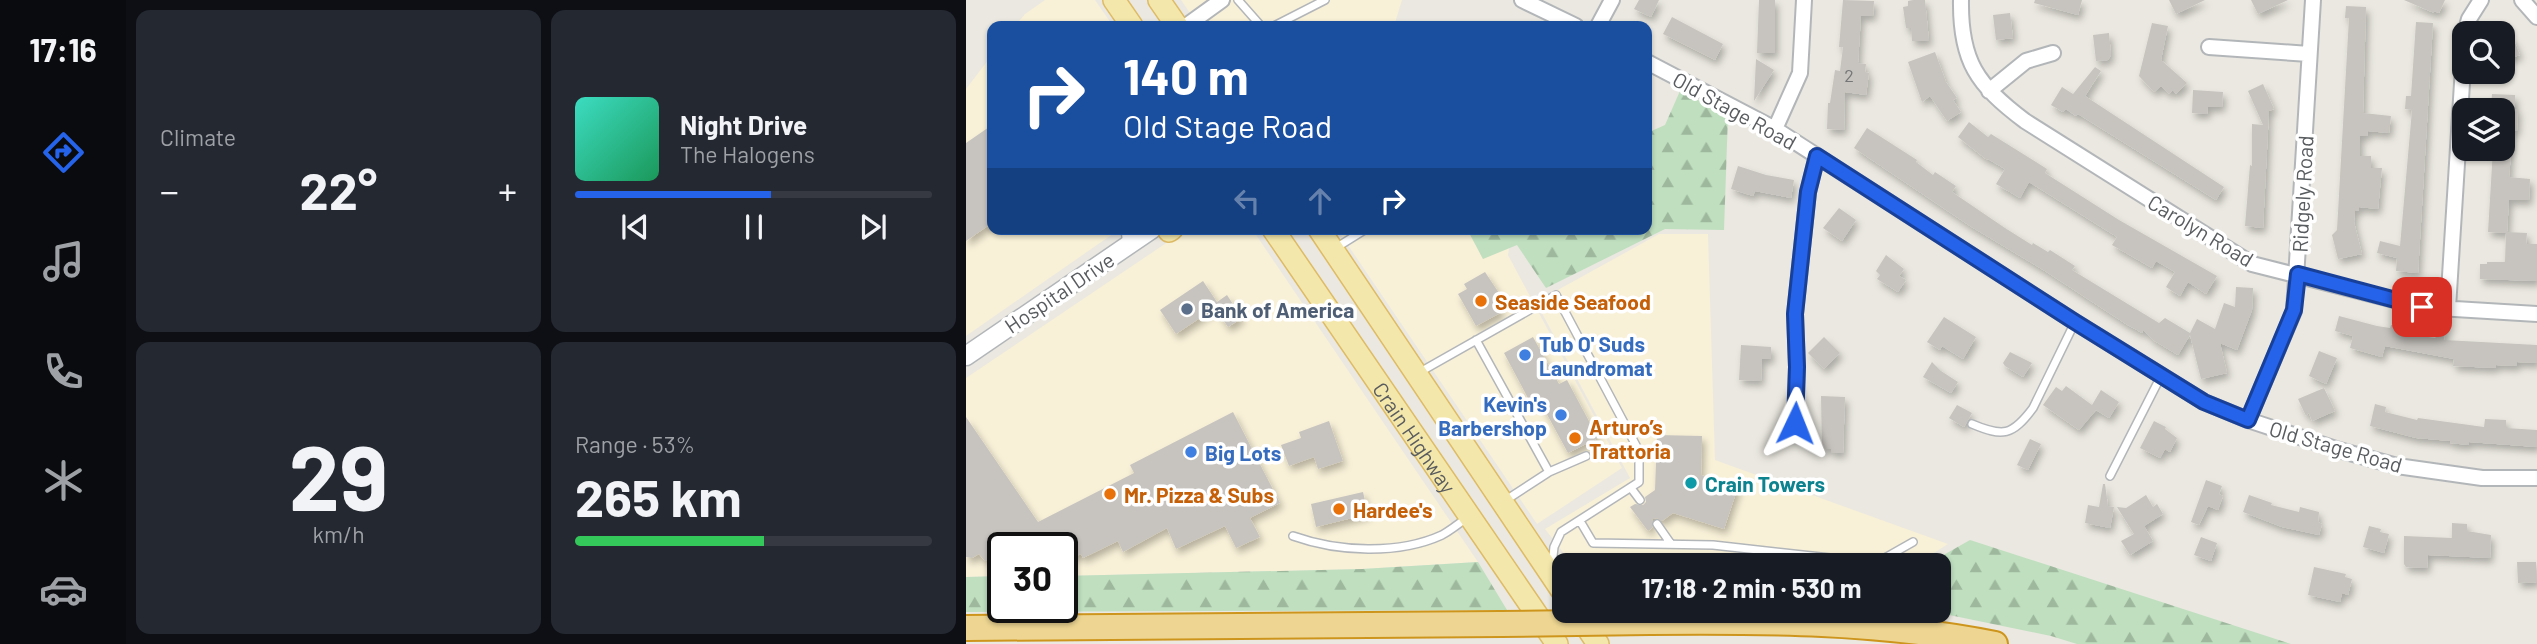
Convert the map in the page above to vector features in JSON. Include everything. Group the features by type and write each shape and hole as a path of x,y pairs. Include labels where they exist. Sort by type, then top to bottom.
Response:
{"highway":[{"path":"966,628 1775,621 1874,626 1995,644"}],"main road":[{"path":"1114,0 1129,21"},
{"path":"1159,0 1174,21"},
{"name":"Crain Highway","path":"1277,235 1557,644"},
{"name":"Crain Highway","path":"1323,235 1551,574"},
{"path":"1584,623 1598,644"}],"street":[{"path":"1193,21 1222,0"},
{"path":"1522,0 1566,21"},
{"path":"1601,21 1612,0"},
{"path":"1775,129 1800,73 1804,0"},
{"name":"Carolyn Road","path":"1961,0 1961,22 1968,58 1989,90 2025,121 2252,264 2422,307 2537,314"},
{"name":"Ridgely Road","path":"2248,420 2294,310 2313,0"},
{"path":"2468,21 2481,0"},
{"path":"2522,0 2537,18"},
{"path":"2209,47 2309,54"},
{"path":"1989,90 2026,61 2053,53"},
{"name":"Old Stage Road","path":"1652,65 1775,129 2204,402 2248,420 2397,466 2482,478 2537,478"},
{"path":"2448,308 2462,84"},
{"path":"1795,423 1795,314 1808,192 1817,156"},
{"name":"Hospital Drive","path":"966,356 1126,238"}],"lane":[{"path":"1238,0 1257,21"},
{"path":"1283,21 1325,0"},
{"path":"1332,250 1356,235"},
{"path":"1416,374 1556,295 1639,451 1639,482 1561,532 1554,547 1551,574"},
{"path":"1972,424 1994,433 2015,429 2033,408 2075,322"},
{"path":"1476,340 1549,472"},
{"path":"2109,476 2161,375"},
{"path":"1502,502 1549,472 1586,456"},
{"path":"1631,488 1640,500"},
{"path":"1293,536 1315,544 1382,549 1420,543 1444,534 1469,516"},
{"path":"1580,521 1593,543 1713,545 1830,558 1883,559 1913,542"},
{"path":"1657,524 1671,544"}],"shaded area":[{"path":"1045,0 1095,0 1110,21 1019,21"},
{"path":"1181,0 1402,0 1396,21 1196,21"},
{"path":"987,62 987,235 1111,235 966,336 966,89"},
{"path":"1659,234 1708,234 1715,460 1948,544 1934,553 1564,553 1545,529 1630,478 1536,302"},
{"path":"1178,235 1256,235 1478,562 1362,569 1078,576 1078,532 987,532 987,576 966,577 966,378"},
{"path":"1341,235 1511,235 1508,255 1622,468 1537,524"}],"green space":[{"path":"1680,91 1728,115 1724,230 1665,229 1546,288 1517,245 1483,259 1470,235 1652,235 1652,131 1665,125"},
{"path":"1970,540 2291,644 2077,644 1951,615 1951,553 1947,553"},
{"path":"1478,562 1507,610 1078,612 1078,576 1362,569"},
{"path":"987,576 987,612 966,612 966,577"}],"building":[{"path":"1639,0 1659,0 1651,17 1634,9"},
{"path":"1759,0 1775,0 1775,53 1757,53"},
{"path":"1843,0 1874,1 1873,16 1861,16 1858,63 1866,64 1865,72 1869,73 1866,95 1845,92 1844,130 1827,129 1828,103 1835,70 1840,71 1843,47 1839,47"},
{"path":"1913,0 1925,0 1929,41 1912,41 1911,28 1906,28 1903,7"},
{"path":"2035,0 2082,0 2078,15 2034,3"},
{"path":"2169,0 2205,0 2176,14"},
{"path":"2251,0 2288,0 2258,14"},
{"path":"2404,0 2445,0 2439,13 2434,13"},
{"path":"2346,6 2366,7 2363,113 2391,116 2389,133 2368,131 2367,136 2360,136 2360,156 2371,156 2371,168 2382,168 2378,209 2359,207 2359,211 2355,210 2354,222 2362,254 2338,259 2332,235 2337,230 2349,18 2345,18"},
{"path":"2010,13 2013,38 1996,40 1993,15"},
{"path":"1672,17 1723,44 1715,60 1663,34"},
{"path":"2416,22 2433,23 2418,273 2396,271 2397,258 2377,253 2380,241 2400,246 2412,110 2405,109 2406,96 2411,96"},
{"path":"2152,23 2168,26 2161,60 2187,83 2176,94 2173,90 2169,94 2161,86 2154,92 2139,76"},
{"path":"2109,33 2111,55 2108,60 2096,61 2093,35"},
{"path":"2515,43 2520,55 2515,57"},
{"path":"1935,52 1946,82 1957,98 1953,100 1961,112 1947,121 1930,96 1922,102 1908,62"},
{"path":"1756,59 1774,70 1754,101"},
{"path":"2095,67 2101,71 2085,96 2224,187 2216,200 2078,114 2076,116 2066,109 2063,112 2051,105 2062,87 2073,94"},
{"path":"2263,84 2274,109 2269,111 2263,228 2245,226 2250,165 2252,166 2252,124 2263,125 2248,91"},
{"path":"2193,90 2223,92 2222,107 2208,107 2207,114 2192,113"},
{"path":"2492,94 2515,95 2515,98 2492,98"},
{"path":"2515,109 2518,109 2515,131"},
{"path":"1969,122 1988,137 1991,134 2047,169 2045,173 2119,220 2217,276 2206,294 2188,282 2180,296 2166,287 2175,272 2156,261 2152,268 2112,245 2117,237 2029,182 2020,198 1996,184 2005,169 1987,160 1958,137"},
{"path":"987,128 987,226 966,241 966,143"},
{"path":"1867,128 1917,160 1916,162 1933,175 1935,172 1956,186 1952,192 2005,228 2032,245 2033,243 2048,252 2050,250 2075,266 2072,270 2159,323 2165,318 2190,333 2197,319 2215,329 2224,303 2235,307 2236,287 2253,288 2252,310 2237,350 2220,343 2227,373 2201,379 2190,335 2178,355 2153,340 2143,330 2142,333 2126,324 1970,226 1854,148"},
{"path":"2492,161 2510,161 2509,177 2530,179 2529,200 2509,200 2507,232 2527,233 2526,244 2537,244 2537,281 2480,279 2480,264 2505,262 2506,233 2488,232"},
{"path":"1738,166 1794,180 1791,198 1755,191 1753,196 1731,189"},
{"path":"1839,208 1856,220 1842,241 1823,228"},
{"path":"1886,255 1904,269 1899,276 1906,280 1898,292 1877,279 1880,275 1876,271"},
{"name":"Seaside Seafood","path":"1485,272 1503,299 1497,303 1502,312 1476,326 1458,294 1467,289 1464,284"},
{"name":"Bank of America","path":"1203,281 1217,302 1227,295 1242,318 1228,327 1215,308 1176,334 1160,310"},
{"path":"2339,316 2377,326 2390,328 2391,325 2408,329 2407,334 2435,338 2445,328 2444,340 2537,345 2537,363 2517,362 2517,366 2496,365 2495,368 2453,366 2454,359 2385,346 2382,357 2350,348 2353,336 2335,331"},
{"path":"1944,317 1976,337 1963,359 1942,346 1940,350 1927,342"},
{"path":"1533,337 1559,384 1567,380 1598,438 1568,453 1537,396 1529,400 1504,353"},
{"path":"1824,337 1840,353 1824,369 1808,353"},
{"path":"1741,345 1771,347 1771,359 1762,359 1761,381 1739,380"},
{"path":"2319,351 2337,358 2326,384 2309,376"},
{"path":"2010,352 2032,363 2023,377 2003,363"},
{"path":"1932,362 1958,382 1951,393 1923,377"},
{"path":"2066,386 2092,405 2101,390 2119,402 2109,418 2096,410 2079,430 2043,405 2056,387 2062,391"},
{"path":"2324,388 2335,411 2312,421 2309,413 2306,416 2298,399"},
{"path":"1821,396 1845,397 1843,453 1831,453 1831,449 1822,449"},
{"path":"2375,404 2386,407 2385,412 2417,420 2484,427 2485,419 2506,420 2506,428 2537,430 2537,447 2450,443 2451,441 2416,438 2370,426"},
{"path":"1957,405 1972,413 1964,427 1949,418"},
{"path":"1233,412 1280,503 1250,518 1260,537 1236,548 1225,526 1176,549 1167,528 1123,552 1118,541 1083,558 1081,554 1078,555 1078,532 987,532 987,560 985,561 979,554 972,558 966,557 966,417 1038,522 1134,473 1130,465"},
{"path":"1329,421 1343,461 1318,469 1314,457 1289,466 1281,445 1301,438 1299,432"},
{"path":"2154,421 2166,427 2165,429 2177,438 2170,452 2165,449 2160,458 2140,448"},
{"name":"Crain Towers","path":"1657,435 1702,436 1701,475 1738,487 1724,529 1673,513 1662,521 1653,519 1652,528 1648,531 1630,507 1635,504 1643,505 1646,502 1645,497 1655,490"},
{"path":"2030,439 2041,444 2028,470 2017,465"},
{"path":"2206,480 2222,486 2219,494 2223,496 2218,510 2208,506 2199,525 2191,522"},
{"path":"2103,484 2108,506 2114,507 2110,528 2085,523 2088,505 2099,507"},
{"name":"Hardee's","path":"1363,492 1368,514 1316,527 1311,504"},
{"path":"2146,495 2153,507 2157,504 2163,514 2144,526 2153,541 2130,555 2121,541 2134,534 2117,507 2126,508"},
{"path":"2249,495 2272,503 2271,505 2299,512 2300,507 2319,512 2318,522 2322,524 2319,535 2282,527 2243,512"},
{"path":"2452,523 2467,524 2467,531 2491,535 2490,558 2428,555 2427,568 2406,567 2404,536 2452,538"},
{"path":"2369,526 2389,534 2384,553 2363,547"},
{"path":"2201,537 2217,543 2211,561 2194,555"},
{"path":"2517,562 2536,562 2537,582 2518,583"},
{"path":"2314,567 2346,574 2345,577 2352,579 2348,595 2342,593 2340,602 2308,595"}],"place":[{"name":"Seaside Seafood","path":"1481,301"},
{"name":"Bank of America","path":"1187,309"},
{"name":"Tub O' Suds Laundromat","path":"1525,355"},
{"name":"Kevin's Barbershop","path":"1561,415"},
{"name":"Arturo’s Trattoria","path":"1575,438"},
{"name":"Big Lots","path":"1191,452"},
{"name":"Crain Towers","path":"1691,483"},
{"name":"Mr. Pizza & Subs","path":"1110,494"},
{"name":"Hardee's","path":"1339,509"}],"route":[{"path":"1795,423 1795,314 1808,192 1817,156 2204,402 2248,420 2294,310 2298,274 2422,307"}]}
